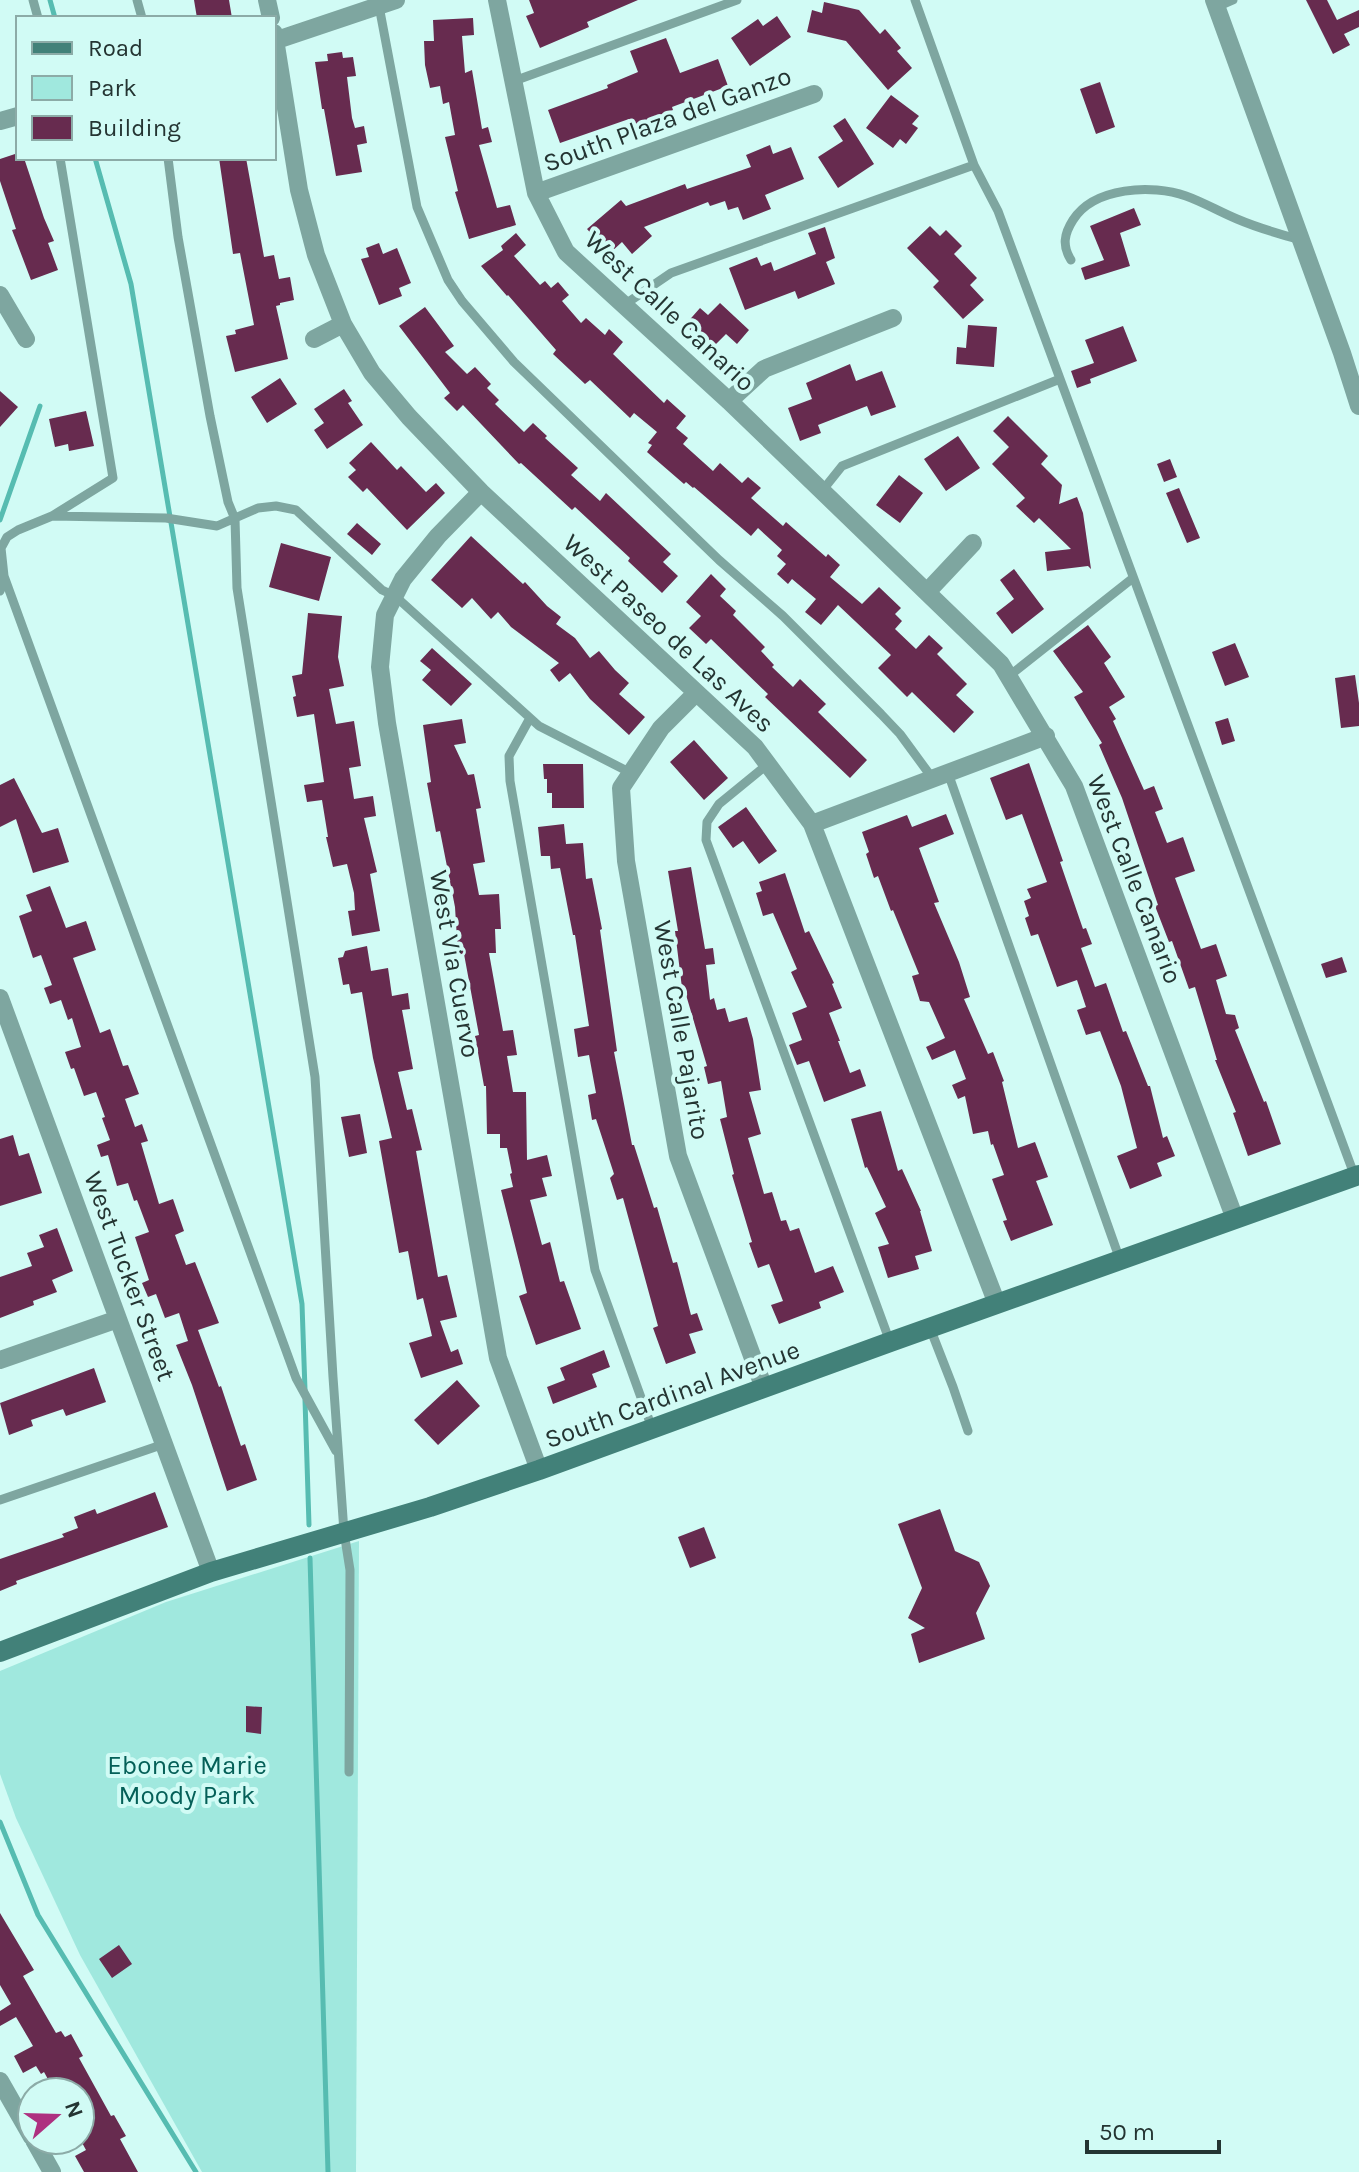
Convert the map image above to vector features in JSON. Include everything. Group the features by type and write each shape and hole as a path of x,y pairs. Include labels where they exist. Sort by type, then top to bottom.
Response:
{"main road":[{"name":"South Cardinal Avenue","path":"0,1652 211,1572 430,1507 539,1470 1357,1176"}],"street":[{"name":"West Calle Canario","path":"497,0 536,193 566,252 729,401 1001,664 1046,736 1074,786 1235,1219"},
{"path":"1221,2 1301,240 1357,394"},
{"path":"276,38 388,3"},
{"name":"West Paseo de Las Aves","path":"276,44 299,190 316,255 343,324 372,373 409,417 481,492 755,747 812,824 997,1304"},
{"name":"South Plaza del Ganzo","path":"536,193 814,94"},
{"path":"0,295 26,339"},
{"path":"729,401 764,369 893,318"},
{"path":"314,339 343,324"},
{"name":"West Via Cuervo","path":"481,492 438,536 403,579 385,615 380,667 387,723 498,1358 539,1470"},
{"path":"927,592 973,543"},
{"name":"West Calle Pajarito","path":"696,693 661,728 621,788 626,861 678,1156 764,1388"},
{"path":"812,824 1046,736"},
{"name":"West Tucker Street","path":"0,998 211,1572"},
{"path":"0,1360 118,1319"},
{"path":"0,2081 16,2109"}],"lane":[{"path":"514,81 737,0"},
{"path":"915,0 974,165 998,211 1357,1176"},
{"path":"388,3 417,207 448,280 462,301 514,362 719,560 783,616 940,776 1120,1260"},
{"path":"60,160 113,478 52,516 3,537 4,576 296,1378 339,1457"},
{"path":"168,160 178,237 210,416 228,502 235,519 237,588 315,1077 344,1532 350,1570 349,1772"},
{"path":"624,305 671,273 974,165"},
{"path":"1071,260 1064,240 1077,214 1087,204 1103,196 1130,191 1185,196 1239,220 1301,240"},
{"path":"822,491 842,466 1060,379"},
{"path":"52,516 166,518 217,526 258,508 276,506 296,510 382,590 395,596 539,726 631,773"},
{"path":"0,591 4,576"},
{"path":"1009,676 1133,578"},
{"path":"530,718 509,756 513,796 595,1270 652,1429"},
{"path":"768,764 719,804 707,822 706,840 890,1342"},
{"path":"930,1328 968,1431"},
{"path":"0,1500 164,1444"}],"green space":[{"name":"Ebonee Marie Moody Park","path":"359,1541 356,2172 202,2172 80,1955 16,1818 0,1774 0,1671 166,1602"}],"building":[{"path":"194,0 229,0 232,16 197,16"},
{"path":"529,0 638,0 587,22 589,27 540,48 526,16 534,13"},
{"path":"1306,0 1327,0 1337,20 1359,10 1359,27 1344,34 1350,45 1333,54"},
{"path":"824,2 859,10 880,34 885,29 901,48 897,51 912,68 888,90 846,41 807,32 812,10 822,13"},
{"path":"777,16 791,37 750,66 731,38 758,19 763,26"},
{"path":"473,18 474,35 462,36 465,73 472,70 482,129 488,127 492,142 479,145 497,208 510,205 516,225 469,239 455,192 458,191 445,137 455,135 449,102 443,104 440,86 430,88 424,41 434,41 433,20"},
{"path":"666,38 680,73 718,59 728,86 632,126 629,119 560,143 548,110 608,88 607,85 638,72 630,51"},
{"path":"342,52 343,58 353,57 356,76 347,77 352,118 355,128 364,126 367,143 357,145 362,172 336,176 315,62 328,61 327,54"},
{"path":"1100,82 1115,127 1096,134 1080,89"},
{"path":"891,95 919,116 912,124 918,128 906,144 900,139 893,148 866,128"},
{"path":"845,118 874,164 838,188 818,157 843,141 833,126"},
{"path":"770,145 773,154 791,147 804,179 765,195 771,209 743,220 738,207 728,210 725,201 710,206 708,202 644,227 652,236 632,254 622,242 609,254 587,229 621,200 626,206 685,184 687,189 751,167 746,155"},
{"path":"16,154 16,160 25,160 54,241 48,243 58,270 31,280 12,230 16,229 0,181 0,159"},
{"path":"219,160 246,160 264,257 274,255 279,279 290,277 294,300 276,306 288,359 235,372 226,336 254,325 240,253 233,254"},
{"path":"1134,208 1141,225 1120,233 1130,266 1085,280 1081,268 1104,260 1090,226"},
{"path":"930,226 940,236 946,230 962,246 954,254 977,278 970,285 984,300 963,319 933,287 939,281 907,248"},
{"path":"825,227 835,258 826,262 835,284 798,299 795,291 745,310 729,268 757,257 761,266 771,262 774,271 816,254 808,233"},
{"path":"516,233 526,245 514,256 540,285 545,281 551,288 558,282 569,295 562,301 581,323 586,318 605,335 609,329 623,342 613,354 664,403 667,399 686,416 676,428 688,438 683,444 713,471 720,463 742,483 748,477 761,488 751,498 783,526 786,522 826,557 828,554 840,565 830,577 862,604 879,587 901,608 895,614 902,621 895,629 916,649 929,635 943,648 937,654 967,684 956,695 974,712 954,733 912,692 907,697 878,668 891,655 838,605 821,625 805,612 816,599 792,579 788,584 777,574 786,564 777,556 782,550 758,528 751,536 694,487 686,482 684,484 647,452 652,445 648,443 657,432 634,413 630,418 590,380 585,384 553,354 556,350 481,266 503,250 501,246"},
{"path":"379,243 383,254 397,248 411,283 399,288 402,296 379,305 361,259 369,257 366,248"},
{"path":"720,303 749,330 737,344 726,334 711,349 685,325 700,308 708,315"},
{"path":"425,307 454,346 445,352 467,374 475,367 491,384 487,388 499,400 495,404 524,432 533,423 578,468 571,475 600,501 606,493 671,554 663,562 678,576 662,593 575,507 572,510 519,464 463,405 457,411 444,398 450,393 399,326"},
{"path":"968,325 997,327 994,367 956,364 957,347 966,348"},
{"path":"1123,326 1137,361 1090,379 1091,383 1077,388 1071,371 1094,363 1085,340"},
{"path":"850,364 856,381 882,371 896,407 871,416 867,406 818,425 821,433 800,441 788,408 812,399 806,383"},
{"path":"280,378 297,404 267,423 251,397"},
{"path":"344,389 352,401 348,403 363,425 327,449 314,430 324,423 314,409"},
{"path":"0,391 18,407 0,427"},
{"path":"86,411 94,446 69,451 68,444 55,447 49,419"},
{"path":"1008,416 1048,456 1041,464 1062,485 1059,504 1077,497 1083,513 1091,569 1088,566 1047,571 1045,552 1071,549 1039,518 1034,523 1016,506 1025,498 992,464 1009,447 993,431"},
{"path":"958,436 980,468 946,491 924,459"},
{"path":"371,442 397,470 401,466 426,492 436,483 445,493 407,530 367,488 363,492 348,477 356,470 349,463"},
{"path":"1170,459 1177,477 1164,482 1157,464"},
{"path":"899,475 923,493 900,523 876,505"},
{"path":"1179,488 1200,538 1187,543 1166,493"},
{"path":"357,523 381,544 372,555 347,534"},
{"path":"471,536 561,617 556,624 575,638 590,658 599,651 629,683 619,694 645,717 629,735 590,699 570,673 559,682 550,670 559,663 511,627 498,612 491,619 472,598 462,608 431,580"},
{"path":"281,543 331,557 319,601 269,587"},
{"path":"1014,569 1044,609 1012,634 996,613 1014,599 1000,580"},
{"path":"711,574 726,589 720,596 736,611 733,615 765,647 761,651 774,665 772,667 793,687 800,679 826,704 818,712 867,760 850,778 765,697 768,694 711,639 706,644 689,628 701,616 686,602"},
{"path":"308,613 342,616 338,657 344,686 329,689 336,724 354,721 361,766 349,768 354,799 373,796 376,816 364,818 377,872 370,874 380,931 352,936 348,911 355,910 354,893 347,864 333,867 322,800 307,802 304,785 324,782 314,714 297,717 293,697 296,696 292,676 302,674"},
{"path":"1088,625 1111,657 1104,663 1125,697 1109,707 1116,719 1113,721 1144,790 1154,786 1163,809 1155,812 1167,843 1183,837 1195,871 1175,878 1201,949 1216,944 1227,976 1216,980 1226,1014 1235,1015 1239,1028 1235,1030 1281,1144 1248,1156 1233,1113 1236,1112 1215,1060 1195,987 1189,989 1172,941 1169,942 1155,906 1158,905 1122,798 1099,745 1102,743 1074,697 1083,692 1053,651"},
{"path":"1235,643 1249,677 1225,686 1212,652"},
{"path":"432,648 472,684 451,706 422,680 431,670 420,661"},
{"path":"1355,675 1359,726 1341,728 1335,678"},
{"path":"1228,718 1235,741 1222,745 1215,722"},
{"path":"462,719 466,743 454,745 468,775 474,774 481,808 476,809 485,862 473,864 479,895 499,894 501,929 495,929 496,953 489,953 503,1031 513,1030 517,1055 507,1056 513,1092 526,1092 527,1160 547,1155 552,1176 542,1178 547,1196 530,1200 542,1245 550,1242 560,1282 564,1281 581,1329 536,1345 519,1296 527,1293 501,1190 513,1187 512,1173 507,1148 500,1148 500,1134 487,1134 486,1086 475,1036 479,1035 464,954 458,955 455,907 427,783 431,782 423,725"},
{"path":"694,740 728,778 704,800 670,762"},
{"path":"1029,763 1083,929 1086,928 1092,944 1081,948 1095,987 1106,983 1123,1032 1126,1031 1150,1086 1163,1138 1167,1136 1175,1156 1157,1163 1162,1176 1130,1189 1117,1156 1137,1148 1121,1086 1100,1031 1086,1035 1077,1010 1086,1007 1077,980 1057,987 1038,934 1031,936 1025,918 1029,916 1024,901 1031,898 1027,889 1047,882 1022,814 1006,820 990,778"},
{"path":"543,764 583,764 584,808 552,808 552,793 547,793"},
{"path":"14,778 42,833 58,828 69,862 33,873 16,819 0,827 0,785"},
{"path":"746,807 777,851 759,864 743,841 733,848 718,827"},
{"path":"946,814 954,834 919,848 939,902 934,903 970,997 964,999 988,1054 993,1052 1004,1081 1018,1148 1035,1142 1048,1177 1036,1181 1053,1225 1011,1241 992,1179 1004,1175 993,1144 988,1131 973,1134 965,1096 958,1099 952,1085 966,1079 955,1050 932,1060 926,1047 945,1038 929,1002 920,1001 912,976 919,974 878,876 874,878 862,832 907,815 912,827"},
{"path":"564,824 566,844 583,843 586,879 592,878 602,929 617,1051 614,1052 632,1145 654,1208 657,1207 673,1263 677,1262 691,1315 697,1313 703,1330 689,1334 696,1353 666,1364 653,1328 658,1326 623,1198 617,1200 610,1178 614,1174 596,1119 592,1120 588,1095 596,1093 589,1055 578,1057 574,1029 589,1026 575,935 560,868 551,869 550,856 541,856 538,827"},
{"path":"691,867 705,949 713,948 715,964 706,965 710,1000 714,998 717,1010 725,1008 729,1022 747,1017 753,1039 761,1090 749,1092 761,1134 748,1138 764,1194 772,1192 781,1221 786,1220 790,1231 799,1228 815,1273 833,1266 844,1292 819,1302 821,1308 779,1324 771,1305 783,1301 769,1264 758,1268 732,1175 720,1119 727,1117 721,1081 708,1084 704,1067 707,1066 682,988 675,931 678,931 668,871"},
{"path":"785,873 805,933 809,931 834,983 842,1008 829,1013 850,1073 860,1069 866,1086 824,1102 809,1061 797,1065 789,1045 802,1040 792,1013 807,1007 791,972 797,969 773,913 763,916 756,893 762,891 759,882"},
{"path":"50,886 66,928 86,921 96,950 73,958 100,1033 110,1029 123,1066 128,1065 139,1094 125,1099 135,1127 142,1124 148,1141 141,1143 159,1204 173,1199 184,1231 175,1235 186,1265 195,1262 219,1323 198,1330 241,1446 245,1444 257,1480 227,1491 176,1345 188,1341 179,1313 165,1318 156,1294 148,1297 142,1283 149,1280 135,1237 149,1232 128,1183 117,1186 108,1155 101,1157 97,1145 110,1140 102,1118 105,1117 96,1092 84,1096 65,1052 81,1047 72,1018 68,1020 61,1000 50,1004 44,988 52,985 41,955 33,958 19,916 32,911 26,895"},
{"path":"367,946 371,971 388,968 392,996 408,993 410,1009 402,1010 413,1069 398,1072 407,1110 412,1109 422,1150 416,1151 438,1277 447,1275 457,1317 440,1321 451,1352 458,1349 463,1364 421,1378 409,1343 432,1336 423,1298 417,1300 408,1251 399,1253 379,1141 392,1138 373,1058 362,992 351,994 349,984 343,985 338,958 343,957 345,951"},
{"path":"1342,957 1347,972 1326,978 1321,964"},
{"path":"881,1111 898,1171 902,1169 921,1211 932,1251 915,1256 919,1269 888,1278 878,1247 889,1244 875,1213 886,1207 865,1168 851,1119"},
{"path":"360,1114 367,1153 349,1157 341,1117"},
{"path":"13,1135 19,1156 29,1153 42,1193 0,1206 0,1139"},
{"path":"57,1228 73,1271 52,1280 57,1292 0,1318 0,1277 32,1266 27,1253 44,1247 39,1235"},
{"path":"604,1350 610,1367 592,1374 597,1387 553,1404 547,1387 565,1380 560,1368"},
{"path":"94,1368 106,1402 66,1416 63,1409 31,1420 33,1426 9,1435 0,1403"},
{"path":"457,1380 480,1406 438,1445 414,1420"},
{"path":"155,1492 168,1527 16,1581 17,1584 0,1591 0,1559 64,1537 62,1534 78,1528 74,1517 95,1509 97,1514"},
{"path":"940,1509 955,1551 979,1562 990,1586 976,1613 985,1639 919,1663 911,1634 925,1628 908,1618 922,1588 898,1524"},
{"path":"704,1527 716,1558 690,1568 678,1537"},
{"path":"246,1706 262,1707 261,1734 246,1732"},
{"path":"0,1913 34,1970 23,1976 56,2033 61,2031 65,2037 71,2034 89,2076 46,2076 36,2066 23,2073 14,2056 33,2046 16,2017 0,2026 0,2011 11,2004 0,1985"},
{"path":"119,1945 132,1964 112,1978 99,1959"},
{"path":"96,2089 126,2136 120,2139 138,2172 84,2172 75,2156 96,2156"}],"waterway":[{"path":"50,0 54,16"},
{"path":"96,160 131,284 302,1304 305,1390"},
{"path":"0,520 40,406"},
{"path":"305,1400 309,1525"},
{"path":"310,1558 328,2172"},
{"path":"0,1822 38,1915 196,2172"}]}
